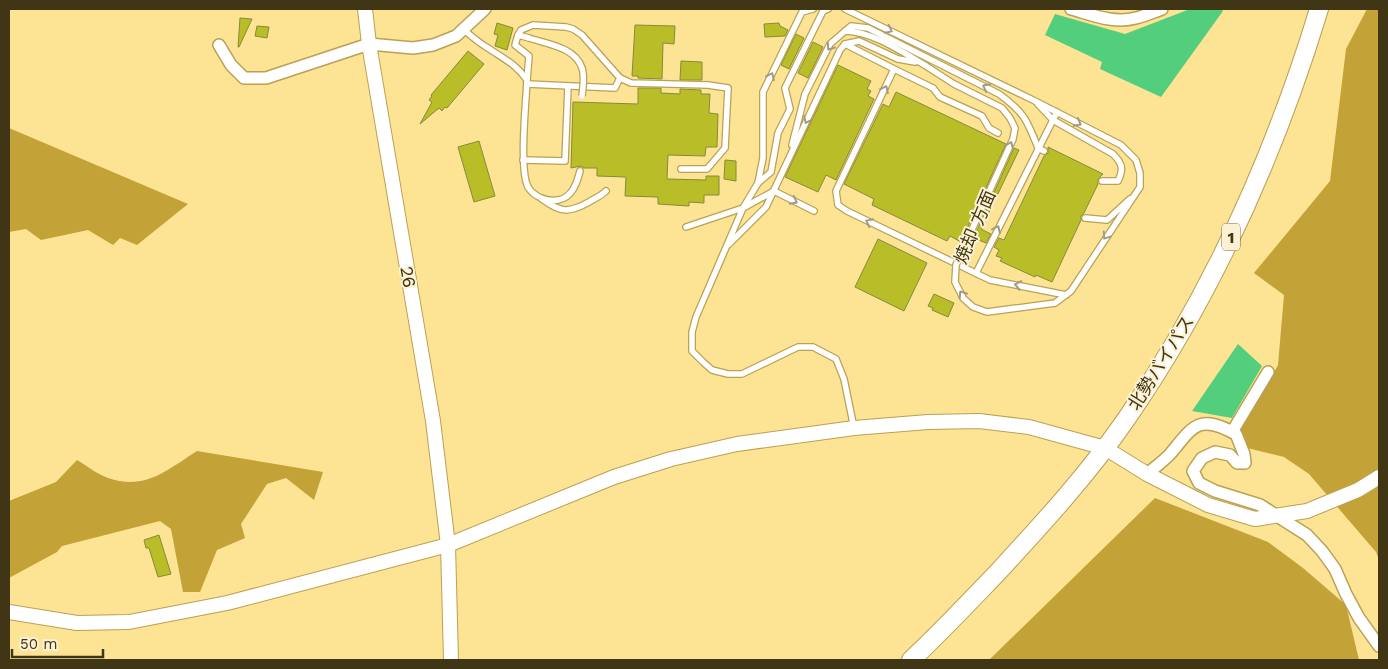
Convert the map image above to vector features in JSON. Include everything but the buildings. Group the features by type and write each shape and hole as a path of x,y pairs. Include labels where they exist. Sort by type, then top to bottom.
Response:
{"highway":[{"name":"北勢バイパス","path":"911,660 1047,519 1106,448 1170,351 1214,274 1246,208 1280,126 1319,9"}],"street":[{"name":"26","path":"365,9 369,44 432,412 448,545 450,660"},
{"path":"219,45 231,65 244,78 266,78 369,44 413,48 433,45 456,36 486,9"},
{"path":"1071,9 1107,20 1120,21 1136,19 1162,9"},
{"path":"1232,432 1268,372"},
{"path":"9,612 77,623 129,622 227,603 448,545 614,477 671,459 737,444 854,428 928,422 979,421 1029,427 1106,448 1147,474 1208,505 1255,519 1307,511 1358,490 1379,477"},
{"path":"1147,474 1170,453 1188,432 1198,425 1205,423 1218,426 1236,434 1245,463 1237,462 1230,456 1215,452 1202,458 1193,471 1199,483 1260,505 1307,535 1322,551 1335,570 1359,618 1379,646"}],"lane":[{"path":"758,183 762,158 763,92 802,12 813,9"},
{"path":"828,9 823,11 785,88 790,109 778,133 770,172 758,183 743,208 696,317 692,332 692,351 712,370 728,374 742,374 798,347 813,347 826,352 836,359 844,379 854,428"},
{"name":"焼却 方面","path":"845,9 1035,100 1121,145 1136,160 1140,173 1140,187 1071,290 1055,303 987,312 973,307 962,298 955,282 956,265 1013,139 1015,128 1002,108 954,84 920,63"},
{"path":"606,191 575,210 559,209 551,206 528,188 523,160 529,56 516,45 521,30 533,25 574,29 582,35 620,78 631,83 708,85 728,88 726,148 707,169 681,169"},
{"path":"789,160 805,94 830,44 851,26 868,28 999,94 1018,107 1029,124 1041,150"},
{"path":"463,29 508,60 522,72 527,82"},
{"path":"845,31 858,31 920,63"},
{"path":"518,35 564,49 578,61 583,69 582,96"},
{"path":"728,244 766,207 840,50 845,44 859,41 898,59 920,63"},
{"path":"845,44 933,88 940,97 982,116 989,128 998,132"},
{"path":"894,69 836,191 838,205 990,280 1066,295"},
{"path":"527,82 615,88 620,78"},
{"path":"523,160 565,161 568,86"},
{"path":"1035,100 1053,120 1113,154 1120,161 1123,171 1118,181 1102,181"},
{"path":"976,273 1020,184 1041,150 1057,112"},
{"path":"540,198 559,200 566,196 578,182 580,171"},
{"path":"1020,184 1026,188"},
{"path":"686,227 743,208 774,191"},
{"path":"774,191 814,211"},
{"path":"1085,218 1107,220 1120,206 1134,196"}],"shaded area":[{"path":"1190,9 1221,9 1223,11 1161,97 1100,69 1102,62 1045,35 1055,14 1125,34"},
{"path":"1367,9 1379,9 1379,560 1376,552 1309,474 1284,457 1247,448 1239,429 1264,391 1278,365 1284,295 1254,273 1330,181 1346,49"},
{"path":"9,128 188,204 137,245 120,238 113,245 88,230 41,240 26,229 9,232"},
{"path":"1238,344 1262,366 1232,418 1192,411"},
{"path":"197,451 323,472 314,500 286,478 267,484 241,524 245,538 217,550 200,592 183,592 171,529 160,521 62,546 57,552 9,578 9,501 56,482 77,460 108,478 133,482 155,477"},
{"path":"1155,498 1268,542 1303,568 1346,605 1359,660 989,660"}]}
